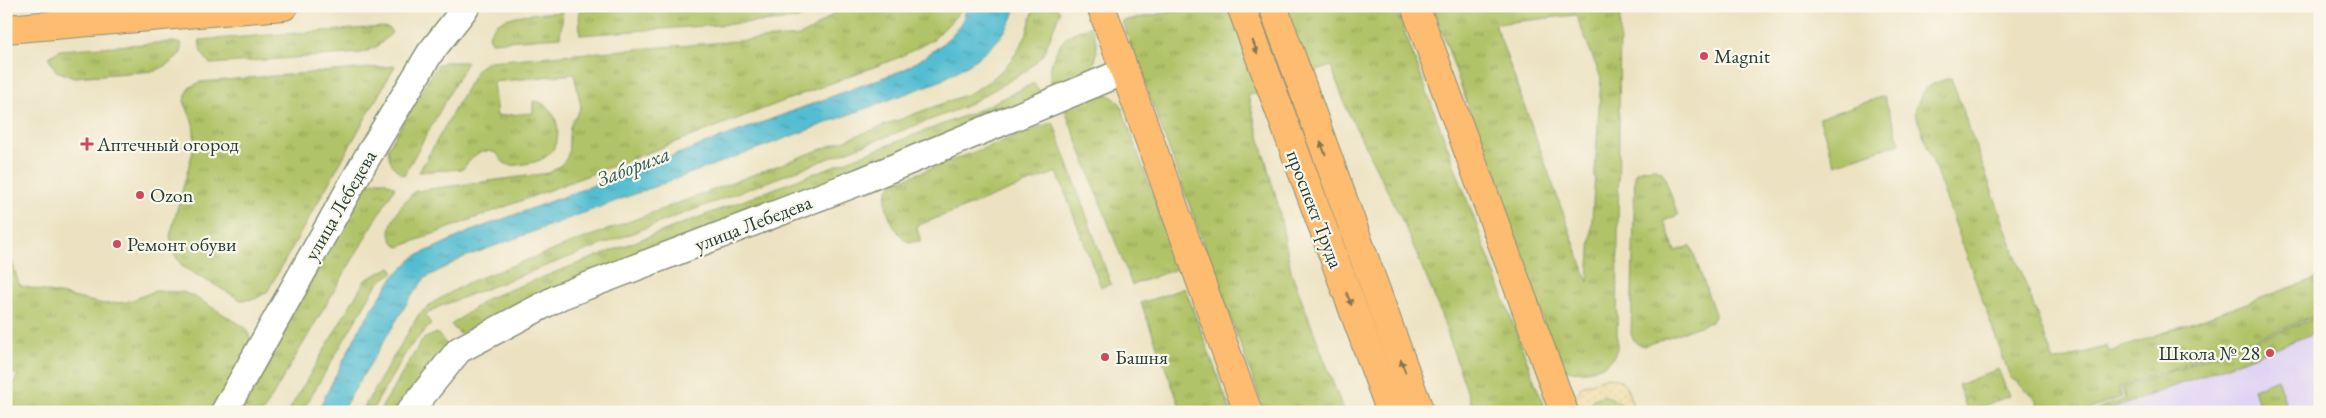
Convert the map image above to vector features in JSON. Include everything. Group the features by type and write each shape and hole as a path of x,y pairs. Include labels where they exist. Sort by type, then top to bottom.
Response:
{"main road":[{"path":"6,30 284,6"},
{"path":"1101,6 1123,72 1248,412"},
{"name":"проспект Труда","path":"1240,6 1391,412"},
{"name":"проспект Труда","path":"1273,6 1420,412"},
{"path":"1415,6 1564,412"}],"street":[{"name":"улица Лебедева","path":"224,412 365,161 430,53 467,6"},
{"name":"улица Лебедева","path":"409,412 459,350 561,296 859,182 1123,72"}],"shaded area":[{"name":"Школа № 28","path":"2320,317 2320,412 2091,412 2125,399 2122,389"}],"green space":[{"path":"659,6 813,6 798,19 580,35 579,11"},
{"path":"869,6 960,6 961,11 934,39 900,57 399,247 393,241 390,234 394,218 415,191 549,173 563,163 566,158 569,149 570,127 581,106 574,74 493,82 497,116 533,113 533,101 543,104 550,110 558,130 557,141 552,150 543,158 530,163 509,165 504,163 496,153 485,151 476,154 463,169 419,172 478,68 489,61 799,36 810,31 841,8"},
{"path":"1037,6 1056,6 1060,12 1043,55 1026,71 964,107 438,307 425,315 431,324 408,349 371,412 361,412 419,314 434,302 469,282 970,93 996,76 1010,61 1026,35"},
{"path":"1203,6 1395,6 1546,412 1474,412 1437,303 1404,224 1348,112 1331,66 1248,96 1278,205 1291,271 1344,412 1265,412 1122,21"},
{"path":"1433,6 1620,6 1617,349 1609,362 1582,372 1569,370 1558,363","holes":["1576,15 1601,78 1588,282 1495,24"]},
{"path":"563,12 560,37 492,42 489,36 493,28 500,22 510,18 520,15"},
{"path":"1091,27 1094,33 1097,46 1093,66 1081,77 1054,88 1050,76 1052,61 1058,48 1069,35"},
{"path":"389,28 392,33 378,46 362,53 210,64 201,52 199,40"},
{"path":"172,42 181,43 181,53 169,64 155,71 74,77 56,71 49,58 60,50"},
{"path":"444,62 467,62 404,175 397,171 392,164 388,148 437,65"},
{"path":"395,66 267,292 255,299 241,300 183,267 174,254 170,236 195,143 193,123 184,101 189,88 200,82"},
{"path":"1951,78 2054,362 2107,346 2109,352 2320,277 2320,315 2119,388 2122,397 2083,412 2040,412 2035,398 2010,377 1915,112 1920,98 1931,85"},
{"path":"1034,83 1045,99 1045,105 508,307 460,334 451,325 488,298 972,113"},
{"path":"1103,93 1120,103 1179,268 1132,285 1064,107"},
{"path":"1884,96 1900,143 1835,165 1819,118"},
{"path":"1053,122 1111,284 1101,287 1057,172 916,226 921,241 908,242 902,237 888,214 886,205 888,189 893,183"},
{"path":"1655,168 1662,172 1665,178 1678,215 1664,221 1675,251 1691,246 1715,314 1711,322 1643,346 1636,343 1631,335 1635,173 1642,169"},
{"path":"377,181 384,181 395,187 263,412 234,412 355,206 360,193 365,187"},
{"path":"6,244 19,284 22,286 104,304 127,302 155,291 183,292 195,297 246,328 251,340 220,412 6,412 6,393 18,376 6,368"},
{"path":"391,267 394,272 375,287 302,412 288,412 365,280"},
{"path":"1185,288 1231,412 1182,412 1141,303"},
{"path":"2320,317 2320,331 2105,412 2091,412 2125,399 2122,389"},
{"path":"437,333 448,346 396,412 379,412 423,339"},
{"path":"1998,369 2009,396 1968,412 1958,385"},
{"path":"2277,379 2289,412 2261,412 2253,389"},
{"path":"1604,395 1619,402 1625,412 1587,412 1593,399"}],"sand":[{"path":"1608,377 1615,378 1624,384 1635,412 1625,412 1619,402 1604,395 1593,399 1587,412 1576,412 1575,398 1582,386"}],"water":[{"path":"966,6 1016,6 1012,19 996,42 975,60 940,81 462,258 425,278 410,298 341,412 317,412 361,326 393,277 414,257 471,231 903,70 932,52 952,35 964,16"}],"place":[{"name":"Magnit","path":"1704,56"},
{"name":"Аптечный огород","path":"87,144"},
{"name":"Ozon","path":"140,195"},
{"name":"Ремонт обуви","path":"117,244"},
{"name":"Школа № 28","path":"2270,353"},
{"name":"Башня","path":"1105,357"}],"water label":[{"name":"Забориха","path":"633,166"}]}
